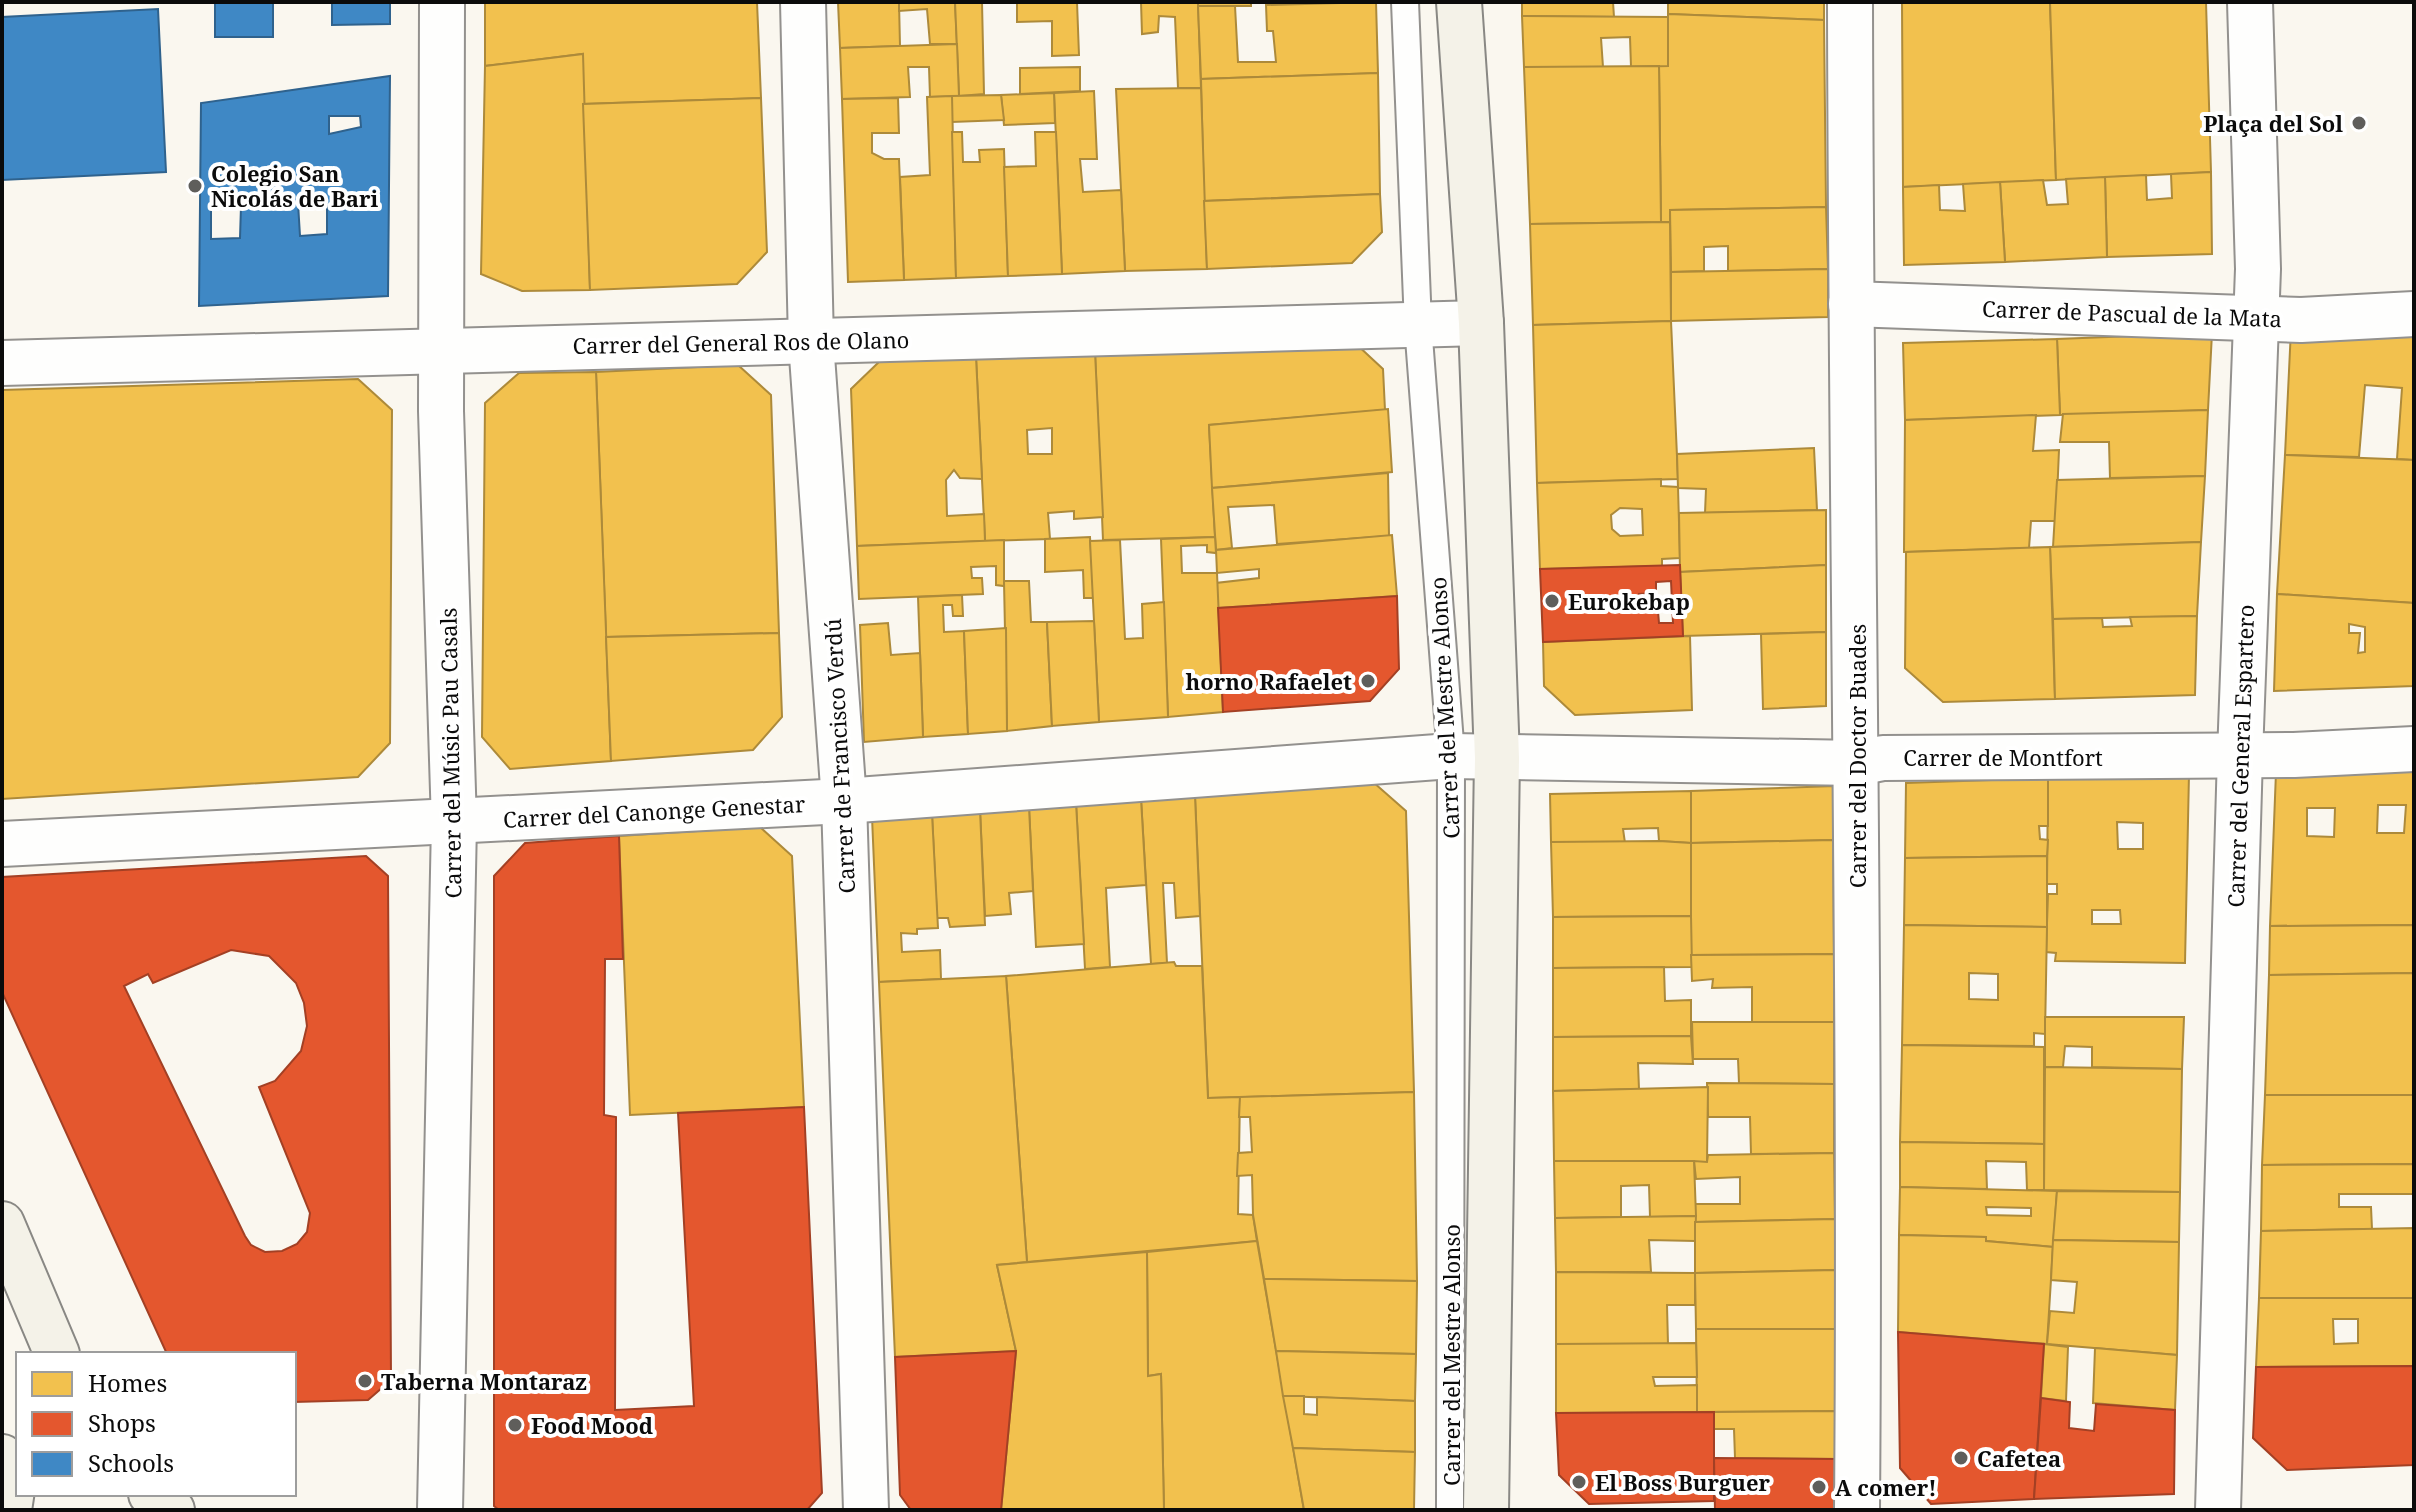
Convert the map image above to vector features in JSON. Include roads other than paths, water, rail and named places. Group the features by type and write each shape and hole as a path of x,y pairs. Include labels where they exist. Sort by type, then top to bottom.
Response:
{"main road":[{"name":"Carrer del Mestre Alonso","path":"1459,2 1481,323 1497,758 1486,1510"},
{"path":"2,1224 56,1352"},
{"path":"2,1457 12,1490 9,1510"},
{"path":"154,1496 172,1510"}],"street":[{"name":"Carrer del Músic Pau Casals","path":"439,1508 454,823 441,349 442,2"},
{"name":"Carrer de Francisco Verdú","path":"803,2 811,342 844,801 866,1510"},
{"name":"Carrer del Doctor Buades","path":"1850,2 1858,763 1857,1510"},
{"name":"Carrer del General Espartero","path":"2218,1510 2258,269 2250,2"},
{"name":"Carrer de Pascual de la Mata","path":"1851,304 2255,319 2414,314"},
{"name":"Carrer del General Ros de Olano","path":"2,363 1481,323"},
{"name":"Carrer de Montfort","path":"1497,758 1858,763 1883,758 2240,755 2414,749"},
{"name":"Carrer del Canonge Genestar","path":"2,844 844,801 1451,756 1497,758"}],"lane":[{"name":"Carrer del Mestre Alonso","path":"1405,2 1418,325 1451,756 1450,1510"}],"place":[{"name":"Plaça del Sol","path":"2359,123"},
{"name":"Colegio San Nicolás de Bari","path":"195,186"},
{"name":"Eurokebap","path":"1552,601"},
{"name":"horno Rafaelet","path":"1368,681"},
{"name":"Taberna Montaraz","path":"365,1381"},
{"name":"Food Mood","path":"515,1425"},
{"name":"Cafetea","path":"1961,1458"},
{"name":"El Boss Burguer","path":"1579,1482"},
{"name":"A comer!","path":"1819,1487"}]}
